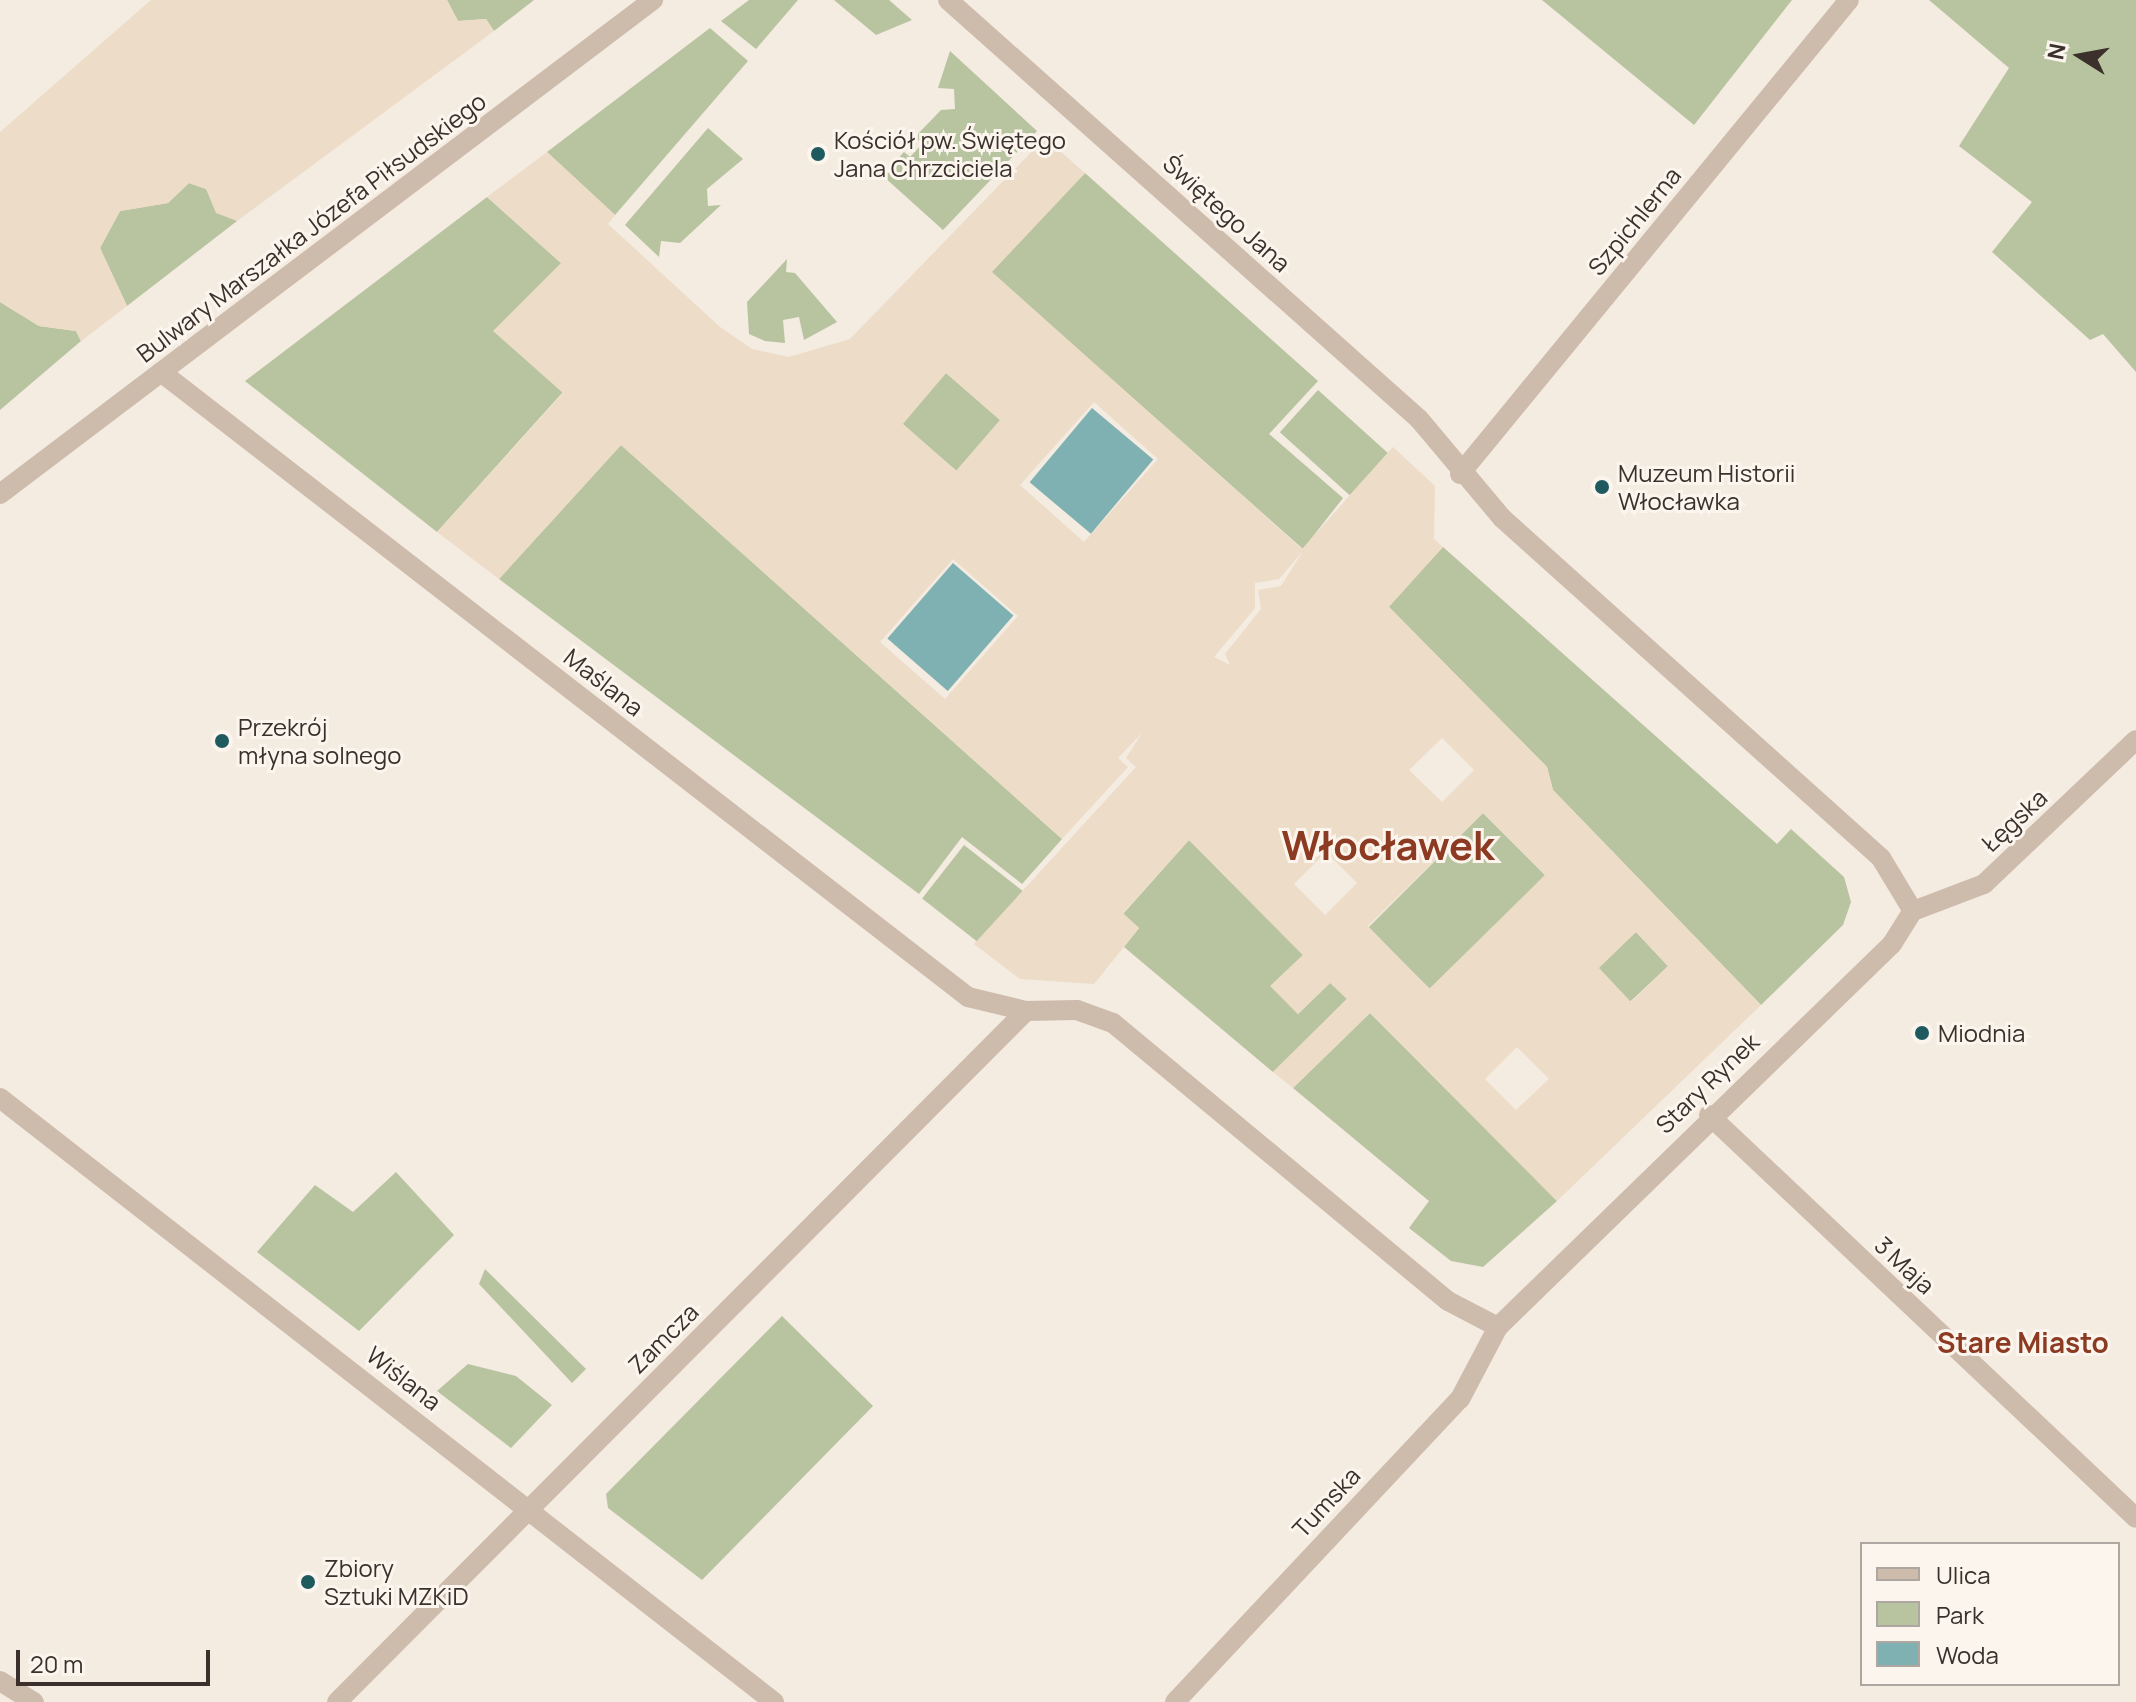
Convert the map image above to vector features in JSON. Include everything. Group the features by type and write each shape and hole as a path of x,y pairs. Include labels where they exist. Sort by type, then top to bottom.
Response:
{"street":[{"name":"Bulwary Marszałka Józefa Piłsudskiego","path":"0,494 653,0"},
{"name":"Świętego Jana","path":"948,0 1419,419 1460,474"},
{"name":"Szpichlerna","path":"1460,474 1849,0"},
{"name":"Maślana","path":"161,372 968,997 1026,1011"},
{"path":"1460,474 1881,858 1913,911"},
{"name":"Łęgska","path":"1913,911 1984,884 2136,740"},
{"name":"Stary Rynek","path":"1498,1327 1709,1115 1892,944 1913,911"},
{"path":"1026,1011 1077,1010 1113,1023 1448,1301 1498,1327"},
{"name":"Zamcza","path":"337,1702 1026,1011"},
{"name":"Wiślana","path":"0,1098 530,1507 774,1702"},
{"name":"3 Maja","path":"1709,1115 2136,1518"},
{"name":"Tumska","path":"1175,1702 1460,1399 1498,1327"},
{"path":"0,1681 34,1702"}],"green space":[{"path":"447,0 534,0 494,31 486,19 458,21"},
{"path":"749,0 798,0 756,49 721,21"},
{"path":"834,0 889,0 912,20 876,35"},
{"path":"1542,0 1792,0 1694,125"},
{"path":"1929,0 2136,0 2136,372 2103,334 2090,340 1992,252 2032,202 1959,146 2009,68"},
{"path":"710,28 748,61 615,215 547,152"},
{"path":"950,51 1037,131 943,230 883,176 904,152 910,157 922,144 915,137 941,110 955,109 954,89 938,88"},
{"path":"708,128 743,159 707,189 708,206 721,205 680,243 661,241 659,257 625,225"},
{"path":"1085,173 1318,381 1269,434 1343,498 1303,549 991,272"},
{"path":"189,183 206,189 237,221 127,306 100,248 120,211 168,203"},
{"path":"487,197 561,263 563,392 437,532 245,381"},
{"path":"787,259 786,272 795,273 837,322 804,340 799,317 783,320 785,343 765,341 749,334 747,302"},
{"path":"0,302 39,326 76,331 81,341 0,410"},
{"path":"946,373 1000,420 956,471 902,424"},
{"path":"1318,390 1388,453 1350,495 1280,432"},
{"path":"621,445 1062,839 1022,884 962,837 919,894 499,579"},
{"path":"1443,547 1777,844 1791,829 1844,877 1851,902 1843,925 1761,1005 1553,790 1547,767 1388,606"},
{"path":"1483,813 1545,875 1431,990 1368,928"},
{"path":"1189,840 1303,955 1271,986 1298,1014 1331,982 1347,999 1273,1072 1124,947 1139,928 1123,914"},
{"path":"964,845 1023,891 981,945 922,899"},
{"path":"1636,932 1668,966 1630,1002 1598,967"},
{"path":"1370,1013 1557,1201 1483,1267 1451,1261 1409,1228 1429,1201 1293,1088"},
{"path":"396,1172 454,1235 359,1331 257,1252 315,1185 353,1212"},
{"path":"485,1269 586,1369 572,1383 479,1284"},
{"path":"782,1316 873,1406 702,1580 608,1508 606,1494"},
{"path":"468,1364 516,1376 552,1405 511,1448 437,1391"}],"shaded area":[{"path":"151,0 447,0 458,21 486,19 494,31 237,221 216,213 206,189 189,183 168,203 120,211 100,248 127,306 81,341 76,331 39,326 0,302 0,132"},
{"path":"1045,138 1085,173 992,272 1302,549 1393,447 1435,486 1434,539 1443,547 1389,607 1547,767 1553,790 1761,1005 1557,1201 1370,1013 1293,1088 1273,1072 1347,999 1330,983 1298,1014 1270,986 1303,955 1189,840 1123,913 1139,928 1094,984 1020,979 974,944 1136,767 1126,758 1142,733 1118,758 1128,767 1062,839 621,445 499,579 437,532 563,393 493,331 561,263 487,197 547,152 615,215 608,224 720,327 752,349 789,357 850,339","holes":["946,373 1000,420 956,471 903,424","1094,402 1158,459 1084,542 1020,485","1303,551 1281,586 1258,590 1261,609 1225,654 1230,665 1214,657 1255,608 1255,583 1279,579","953,559 1018,616 945,699 880,642","1442,738 1474,770 1442,802 1409,770","1483,813 1545,875 1429,989 1368,926","1326,852 1357,883 1325,915 1294,884","1636,932 1668,966 1631,1002 1599,968","1517,1047 1549,1079 1516,1110 1485,1079"]}],"water":[{"path":"1092,408 1153,459 1091,534 1030,482"},
{"path":"953,563 1013,615 948,691 887,638"}],"place":[{"name":"Kościół pw. Świętego Jana Chrzciciela","path":"818,154"},
{"name":"Muzeum Historii Włocławka","path":"1602,487"},
{"name":"Przekrój młyna solnego","path":"222,741"},
{"name":"Miodnia","path":"1922,1033"},
{"name":"Zbiory Sztuki MZKiD","path":"308,1582"}],"district":[{"name":"Włocławek","path":"1388,845"},
{"name":"Stare Miasto","path":"2023,1342"}]}
